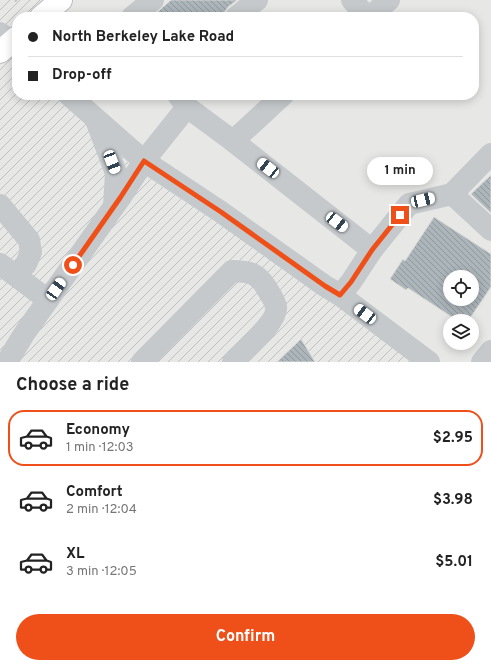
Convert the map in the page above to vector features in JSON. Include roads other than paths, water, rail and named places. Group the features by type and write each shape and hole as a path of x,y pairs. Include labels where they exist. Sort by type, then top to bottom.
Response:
{"main road":[{"path":"47,12 60,0"}],"street":[{"path":"138,12 153,0"},
{"path":"242,12 257,0"},
{"path":"352,0 364,12"},
{"path":"375,12 389,0"},
{"path":"75,100 144,161 221,212 340,295 428,362"},
{"path":"233,141 278,100"},
{"path":"7,362 48,300 114,207 183,101 372,250"},
{"path":"96,119 116,173 114,207"},
{"path":"340,295 351,282 372,250 409,204 452,194 491,154"},
{"path":"452,194 491,230"},
{"path":"0,206 29,240 31,252 26,264 8,270"},
{"path":"8,270 48,300"},
{"path":"142,362 232,271 243,271 255,274 262,281 276,306 276,314 263,332 232,362"},
{"path":"482,362 491,351"}]}
